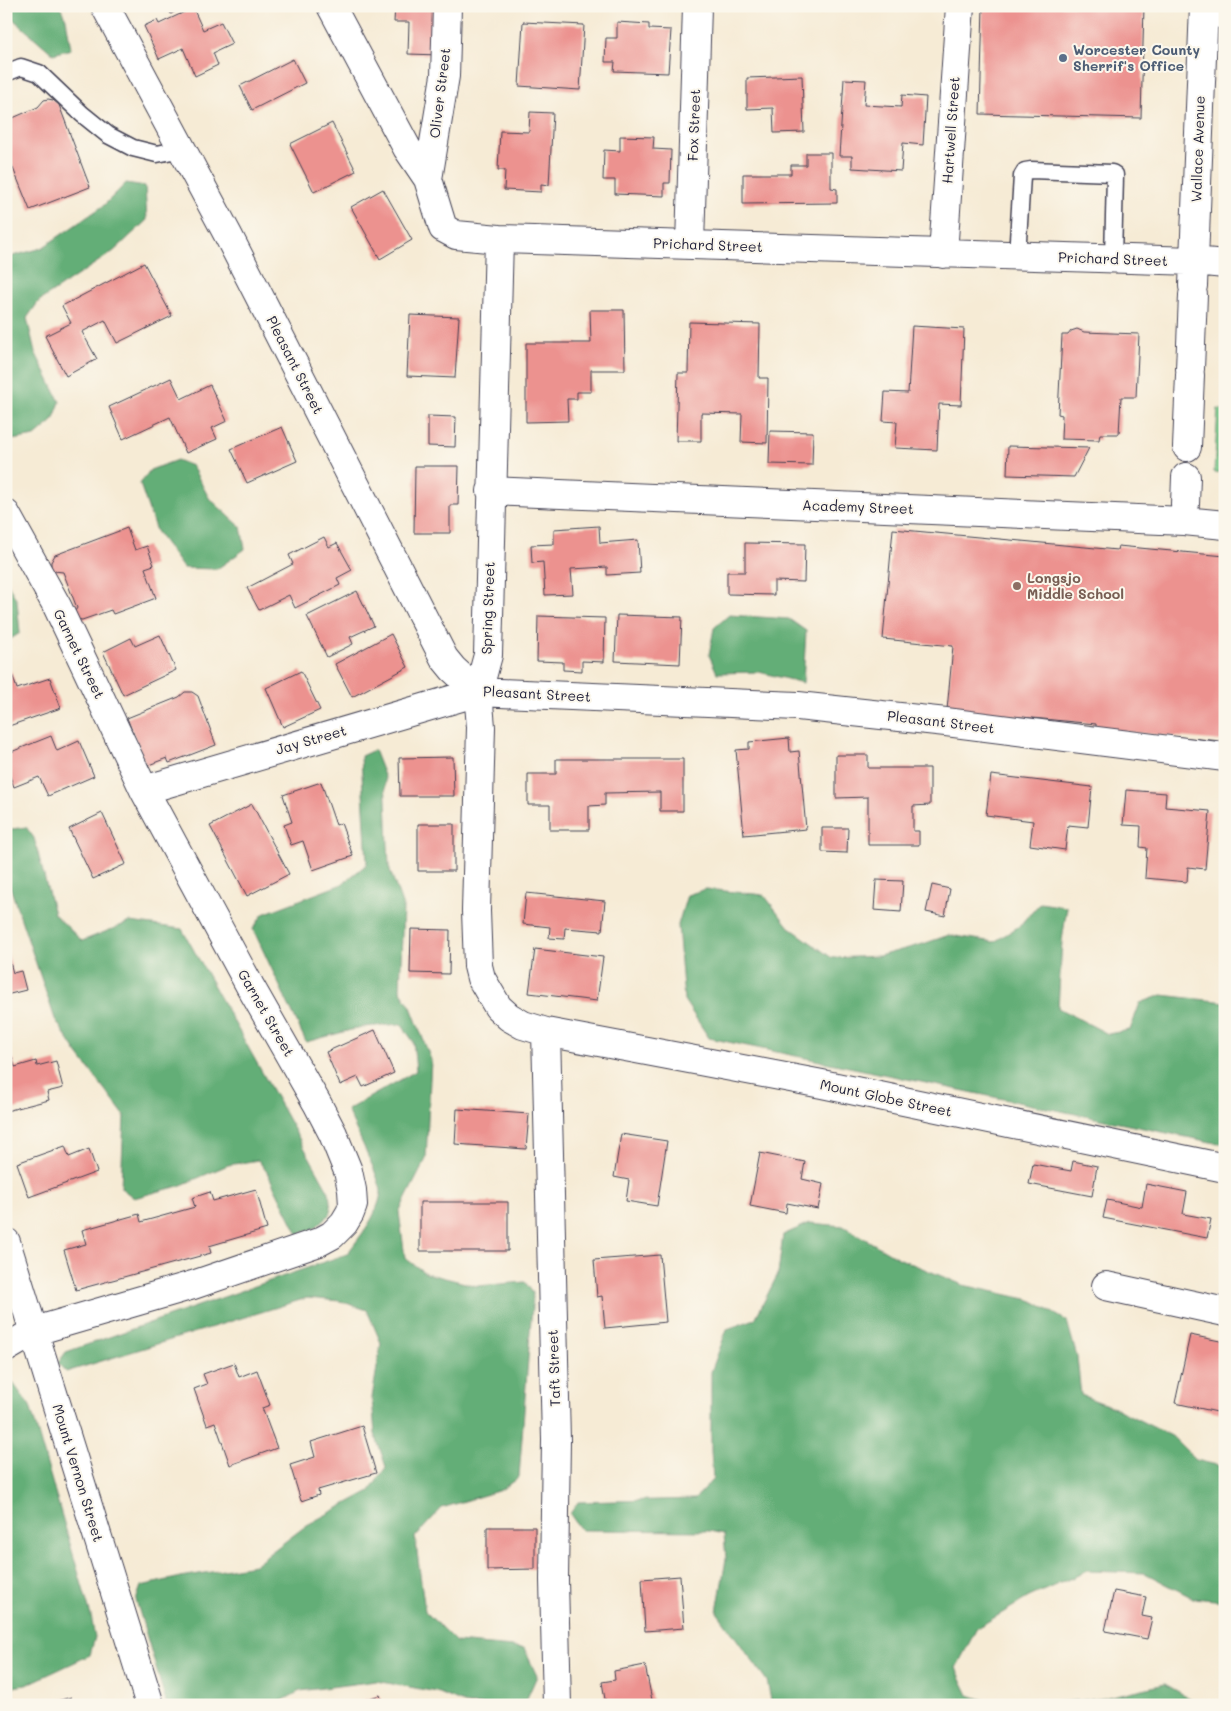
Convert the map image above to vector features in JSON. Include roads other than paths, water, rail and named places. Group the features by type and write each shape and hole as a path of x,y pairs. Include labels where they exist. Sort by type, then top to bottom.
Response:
{"street":[{"name":"Pleasant Street","path":"105,6 228,235 444,658 478,692 805,707 946,722 1225,757"},
{"name":"Prichard Street","path":"331,6 407,148 428,179 443,228 456,235 499,239 1113,259 1194,281 1225,264"},
{"name":"Oliver Street","path":"428,179 445,76 447,6"},
{"name":"Fox Street","path":"690,245 697,6"},
{"name":"Hartwell Street","path":"943,254 960,6"},
{"name":"Wallace Avenue","path":"1187,447 1194,281 1211,15"},
{"name":"Spring Street","path":"499,239 488,655 478,692 481,727 476,910 478,966 481,978 498,1007 509,1017 523,1025 546,1032"},
{"path":"1185,504 1186,477"},
{"name":"Academy Street","path":"491,492 1184,521 1225,525"},
{"name":"Garnet Street","path":"6,514 57,606 144,790 250,986 318,1105 347,1168 353,1205 344,1223 332,1235 306,1248 193,1285 36,1332 6,1348"},
{"name":"Jay Street","path":"144,790 478,692"},
{"name":"Mount Globe Street","path":"546,1032 822,1084 1225,1168"},
{"name":"Taft Street","path":"546,1032 556,1440 554,1580 557,1705"},
{"name":"Mount Vernon Street","path":"6,1242 36,1332 150,1705"},
{"path":"1106,1286 1225,1312"}],"lane":[{"path":"6,73 21,67 39,73 82,114 108,135 133,148 157,154 182,149"},
{"path":"1017,256 1022,176 1025,171 1031,170 1112,173 1115,175 1113,259"}],"place":[{"name":"Worcester County Sherrif's Office","path":"1063,58"},
{"name":"Longsjo Middle School","path":"1017,586"}]}
